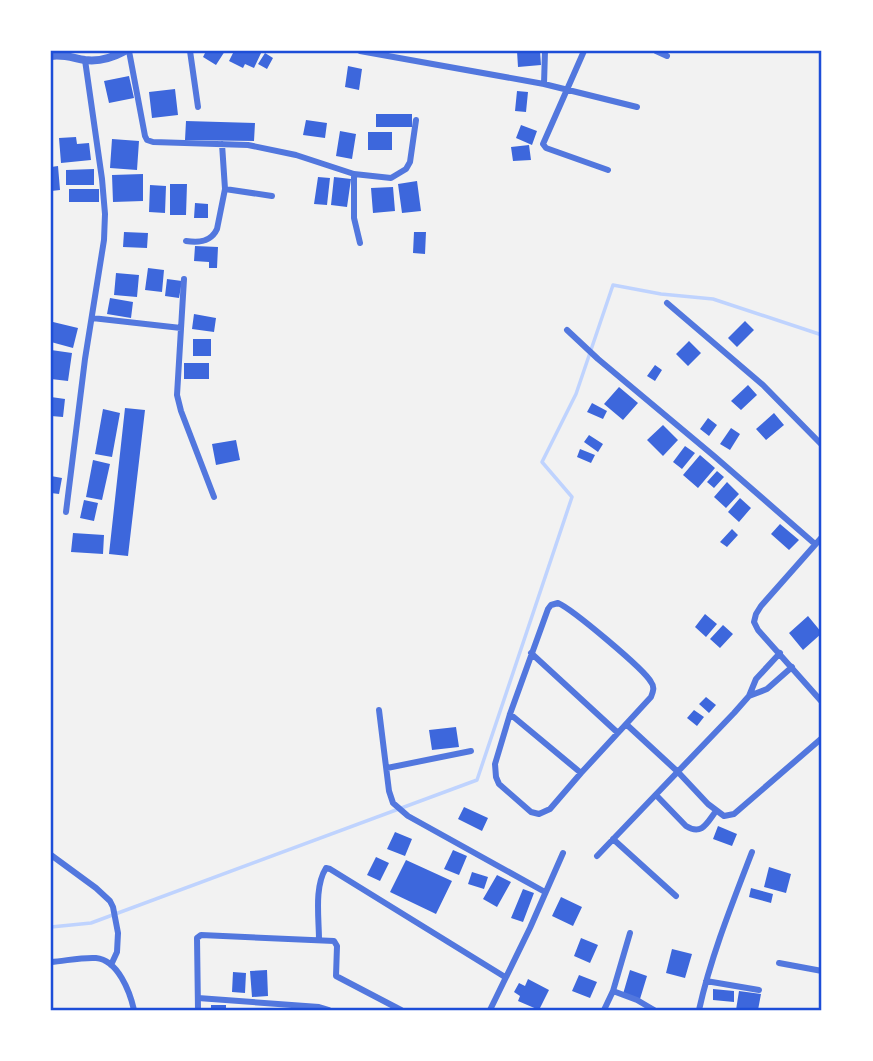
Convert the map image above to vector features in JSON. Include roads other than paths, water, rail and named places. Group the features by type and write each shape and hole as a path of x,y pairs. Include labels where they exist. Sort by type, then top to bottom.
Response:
{"street":[{"path":"51,56 104,60 127,51 143,128 147,140 157,143 248,145 296,155 354,174 391,178 406,169 411,158 416,120"},
{"path":"190,51 198,107"},
{"path":"360,51 544,84 637,107"},
{"path":"544,84 545,51"},
{"path":"584,51 544,146 608,170"},
{"path":"656,51 667,56"},
{"path":"66,512 104,240 102,180 85,60"},
{"path":"186,241 208,240 215,234 225,188 222,144"},
{"path":"354,174 354,218 360,243"},
{"path":"225,188 272,196"},
{"path":"184,279 177,385 179,404 214,497"},
{"path":"667,303 762,385 822,445"},
{"path":"92,318 181,328"},
{"path":"567,330 816,544"},
{"path":"822,537 761,606 755,618 756,628 822,702"},
{"path":"554,604 561,604 651,680 654,689 547,811 539,814 531,812 503,788 495,770 497,755 531,653 548,609 554,604"},
{"path":"531,653 618,733"},
{"path":"597,856 749,696 756,679 780,653"},
{"path":"749,696 767,689 792,667"},
{"path":"811,690 822,690"},
{"path":"379,710 393,803 404,813 545,892"},
{"path":"510,714 580,773"},
{"path":"626,724 724,816 734,814 822,738"},
{"path":"387,768 471,751"},
{"path":"656,794 692,830 704,827 716,811"},
{"path":"613,839 676,896"},
{"path":"699,1010 729,911 752,852"},
{"path":"490,1010 563,853"},
{"path":"51,855 110,901 118,933 117,952 111,965"},
{"path":"319,940 319,893 326,868 505,977"},
{"path":"604,1010 613,991 630,933"},
{"path":"198,1010 197,938 200,935 332,940 336,944 335,976 401,1010"},
{"path":"51,962 92,958 106,961 126,985 134,1010"},
{"path":"779,963 822,971"},
{"path":"706,981 759,990"},
{"path":"613,991 654,1010"},
{"path":"198,998 319,1007 328,1010"}],"waterway":[{"path":"51,927 91,923 477,780 572,497 542,462 576,394 613,285 661,294 713,299 822,335"}]}
